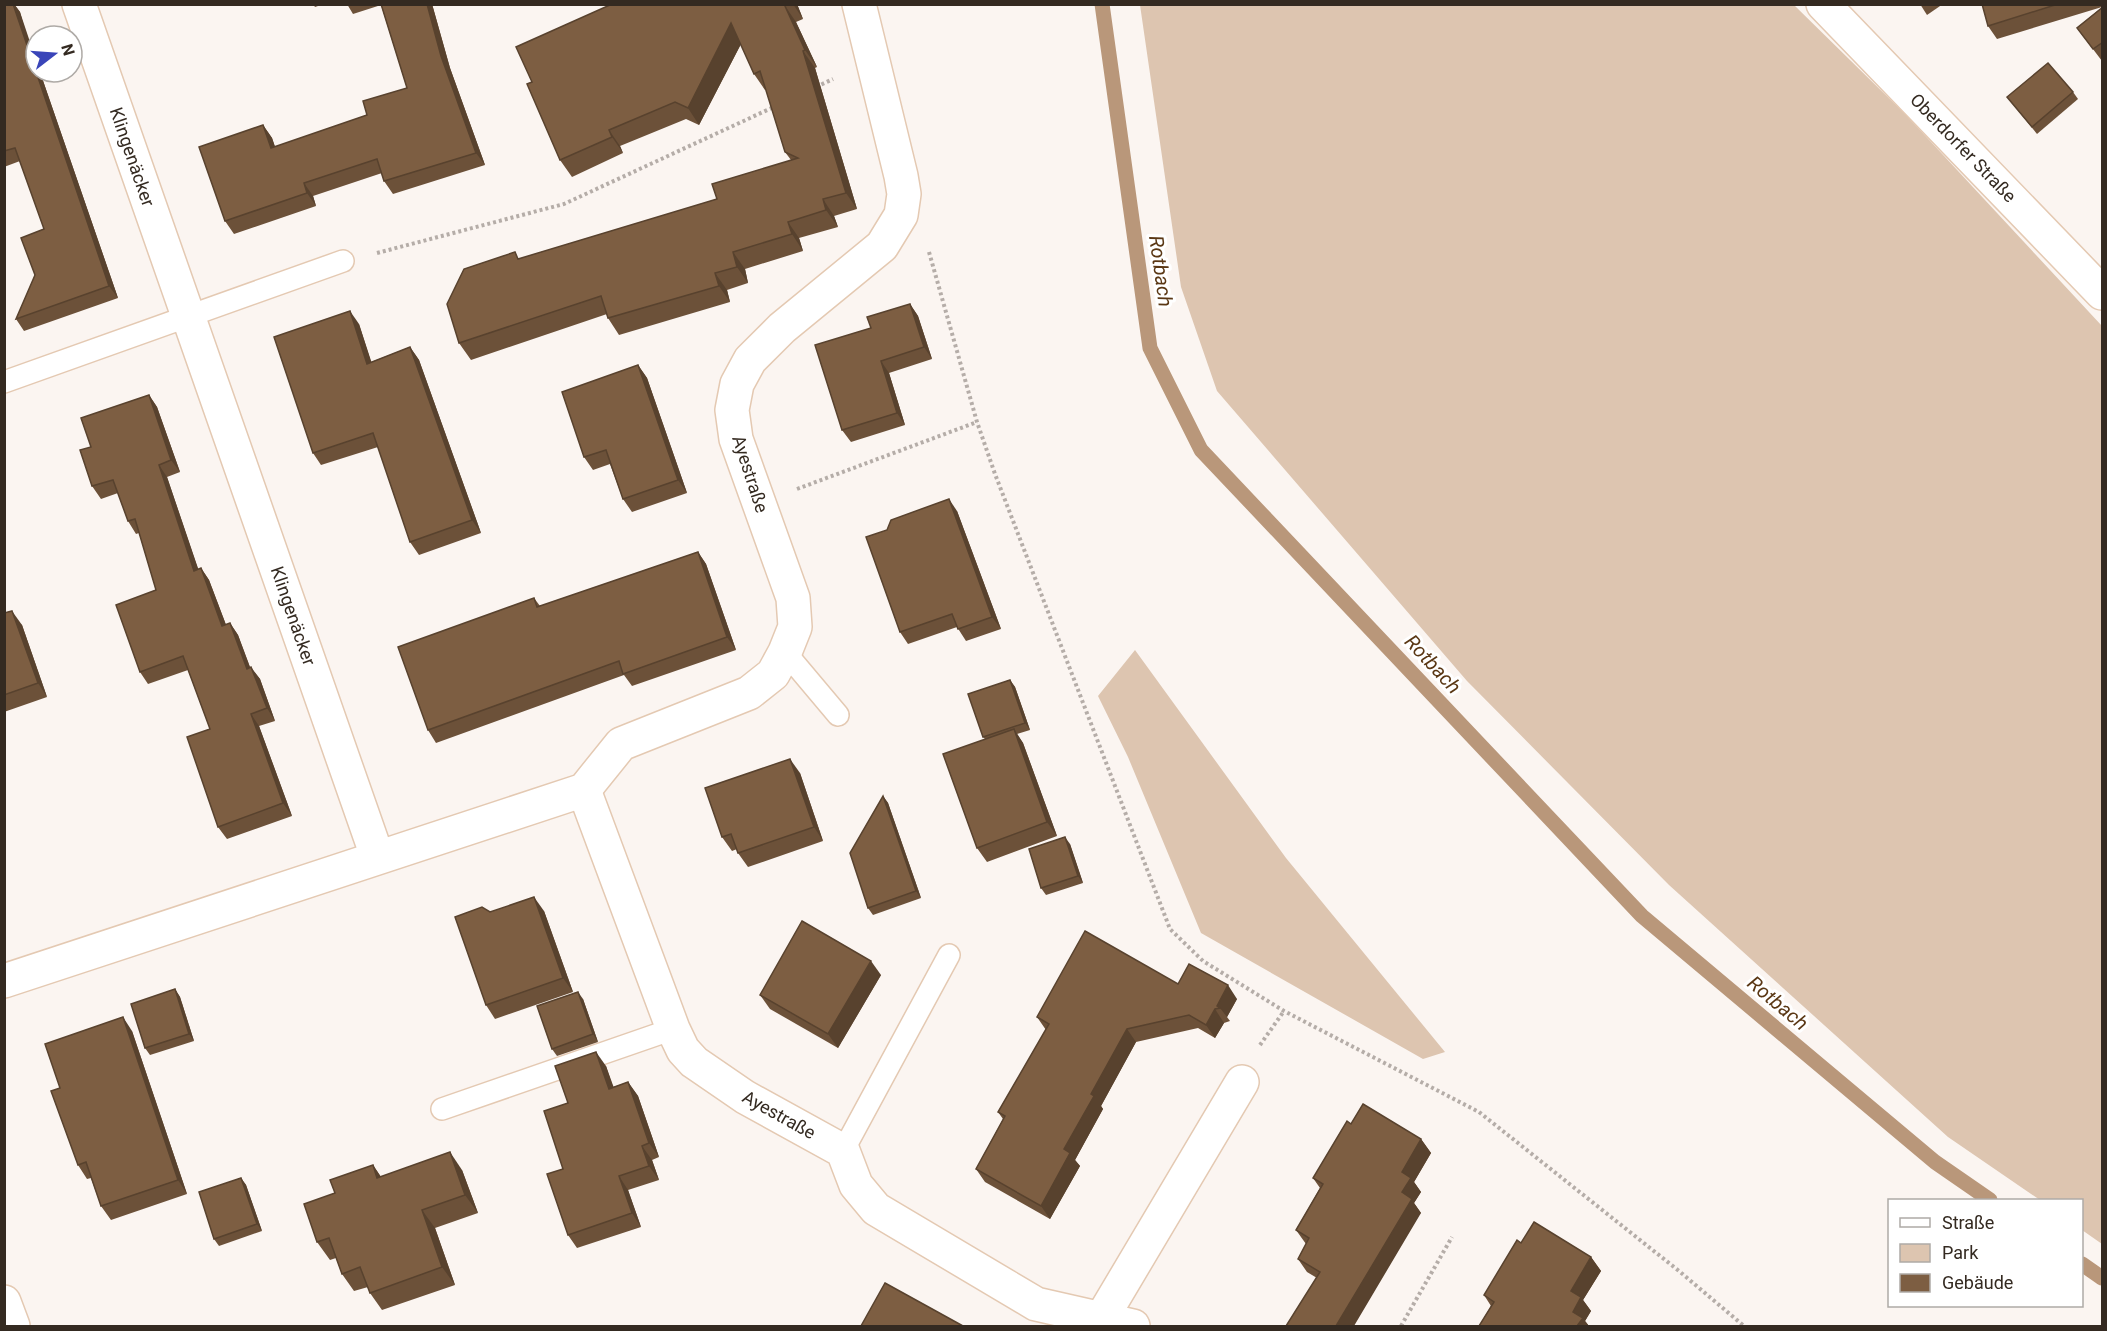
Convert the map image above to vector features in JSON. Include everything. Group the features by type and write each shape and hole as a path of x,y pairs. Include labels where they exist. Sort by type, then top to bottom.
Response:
{"street":[{"name":"Klingenäcker","path":"79,4 377,856"},
{"name":"Ayestraße","path":"843,1151 745,1097 694,1062 683,1050 673,1029 584,790 621,744 749,693 773,674 795,627 793,598 736,439 732,410 736,384 750,360 782,328 882,246 901,215 904,195 901,176 859,4"},
{"name":"Oberdorfer Straße","path":"1822,4 2103,293"},
{"path":"4,981 377,856 584,790"},
{"path":"1099,1323 1242,1082"},
{"path":"843,1151 856,1185 876,1209 1036,1304 1099,1323 1133,1326"},
{"path":"4,1302 13,1326"}],"lane":[{"path":"4,382 343,261"},
{"path":"785,652 838,715"},
{"path":"843,1151 950,955"},
{"path":"442,1109 673,1029"}],"path":[{"path":"808,91 872,61"},
{"path":"343,261 564,204 777,105"},
{"path":"901,215 923,232 976,422 1047,613 1170,928 1203,961 1284,1011 1479,1112 1679,1271 1744,1326"},
{"path":"759,503 976,422"},
{"path":"1266,1037 1284,1011"},
{"path":"1401,1326 1452,1238"}],"green space":[{"path":"1140,5 1794,5 1906,115 2102,326 2102,1244 2083,1231 2083,1199 2039,1199 1948,1137 1669,885 1467,681 1217,391 1181,287"},
{"path":"1135,650 1286,858 1445,1052 1423,1059 1201,933 1128,757 1098,696"}],"building":[{"path":"4,4 13,4 24,36 24,84 40,84 109,286 16,319 35,275 21,238 44,229 15,148 4,151"},
{"path":"381,4 427,4 441,56 476,153 384,181 377,159 304,183 307,193 225,221 199,147 263,125 271,148 367,115 363,101 407,88"},
{"path":"612,4 788,4 785,6 805,50 803,51 846,193 823,199 826,210 788,222 792,234 733,252 737,267 715,273 719,286 608,318 601,296 459,343 447,304 464,269 515,252 518,259 717,199 712,184 798,158 785,152 760,71 754,74 731,23 688,108 675,102 609,130 612,137 560,160 527,84 532,82 516,47"},
{"path":"1982,4 2058,4 1988,26"},
{"path":"2103,7 2103,42 2093,49 2077,28"},
{"path":"2048,63 2073,92 2032,127 2007,97"},
{"path":"910,304 924,347 881,361 897,413 842,430 815,345 871,328 867,317"},
{"path":"350,311 367,364 410,347 472,520 410,542 373,433 313,453 274,337"},
{"path":"638,365 678,480 623,499 606,450 584,457 562,392"},
{"path":"149,395 171,460 159,465 194,571 201,568 222,626 230,623 247,669 251,667 267,708 251,714 283,803 218,827 187,737 210,729 183,656 140,672 116,605 156,590 135,519 128,521 113,480 92,486 80,450 91,447 81,418"},
{"path":"949,499 992,617 958,629 952,614 900,632 866,537 887,530 891,520"},
{"path":"698,552 727,637 623,674 619,661 428,730 398,647 534,598 537,607"},
{"path":"12,611 38,683 4,695 4,613"},
{"path":"1010,680 1025,723 983,737 968,694"},
{"path":"1014,729 1047,822 977,848 943,754"},
{"path":"790,759 814,827 738,853 731,834 722,837 705,788"},
{"path":"883,796 916,891 868,908 850,853"},
{"path":"1065,837 1078,876 1041,888 1029,849"},
{"path":"534,897 563,978 486,1005 455,917 482,907 490,912"},
{"path":"802,921 871,961 828,1034 760,995"},
{"path":"1085,931 1178,984 1189,964 1228,985 1217,1006 1220,1008 1215,1009 1206,1025 1189,1015 1127,1029 1091,1094 1094,1096 1064,1149 1070,1153 1041,1206 976,1169 1005,1116 998,1112 1049,1024 1037,1017"},
{"path":"175,989 189,1034 145,1048 131,1004"},
{"path":"578,992 593,1034 552,1049 537,1006"},
{"path":"123,1017 178,1180 101,1206 86,1162 78,1165 51,1091 60,1088 45,1044"},
{"path":"596,1052 609,1089 628,1082 649,1143 642,1146 649,1166 619,1176 632,1213 568,1235 547,1174 563,1169 544,1111 568,1103 555,1066"},
{"path":"1363,1104 1421,1139 1402,1172 1411,1178 1402,1192 1412,1199 1336,1326 1286,1326 1320,1272 1298,1259 1309,1238 1296,1230 1323,1184 1313,1178 1347,1121 1351,1124"},
{"path":"450,1152 465,1195 422,1210 442,1267 370,1293 360,1267 342,1274 329,1238 317,1242 304,1204 335,1193 330,1180 373,1165 377,1178"},
{"path":"241,1178 257,1224 214,1239 199,1192"},
{"path":"1534,1222 1591,1257 1571,1291 1581,1297 1573,1312 1583,1318 1577,1326 1479,1326 1494,1302 1484,1295 1517,1240 1521,1243"},
{"path":"885,1283 963,1326 861,1326"}],"waterway":[{"name":"Rotbach","path":"1102,4 1150,348 1201,450 1642,916 1935,1162 1989,1199"},
{"name":"Rotbach","path":"2083,1265 2102,1278"}]}
